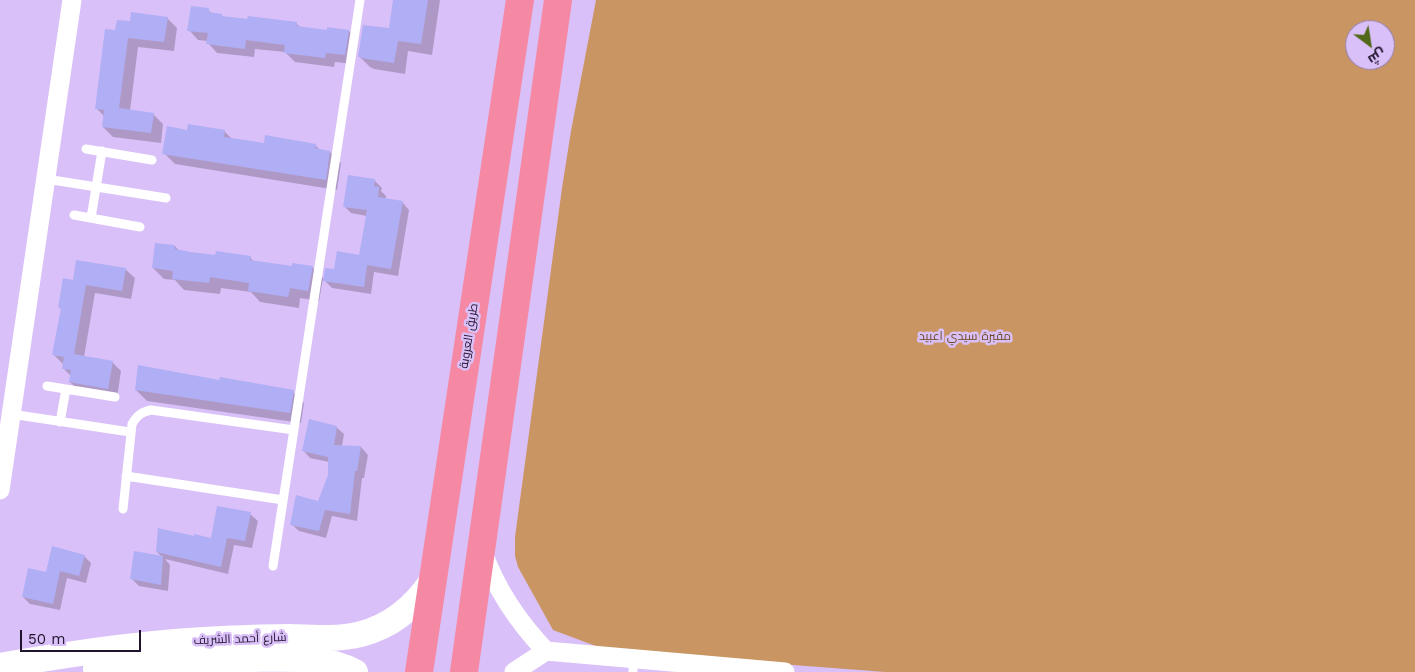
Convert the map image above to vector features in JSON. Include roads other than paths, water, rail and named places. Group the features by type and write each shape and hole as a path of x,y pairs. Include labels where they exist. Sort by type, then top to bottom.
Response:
{"highway":[{"name":"طريق العروبة","path":"419,672 520,0"},
{"path":"464,672 558,0"}],"street":[{"path":"0,490 5,414 46,179 72,0"},
{"path":"482,549 489,568 508,604 519,621 546,652 633,665 785,672"},
{"name":"شارع أحمد الشريف","path":"0,666 65,655 164,643 237,638 346,637 389,623 413,604 432,581"},
{"path":"346,637 349,669"},
{"path":"514,672 546,652"},
{"name":"شارع أحمد الشريف","path":"75,672 145,664 270,659 317,660 349,669"}],"lane":[{"path":"273,566 360,0"},
{"path":"86,149 152,160"},
{"path":"91,218 102,151"},
{"path":"46,179 166,198"},
{"path":"74,215 140,227"},
{"path":"47,386 115,397"},
{"path":"60,422 66,389"},
{"path":"123,509 130,432 136,417 144,412 151,410 294,430"},
{"path":"5,414 130,432"},
{"path":"126,476 283,500"}],"park label":[{"name":"مقبرة سيدي اعبيد","path":"965,336"}]}
